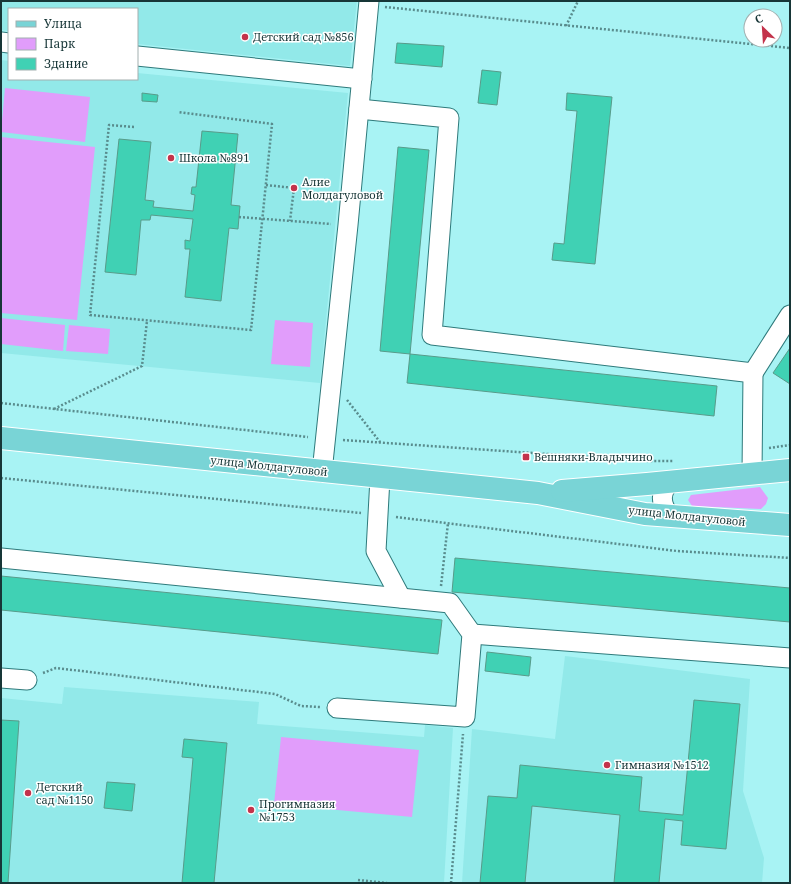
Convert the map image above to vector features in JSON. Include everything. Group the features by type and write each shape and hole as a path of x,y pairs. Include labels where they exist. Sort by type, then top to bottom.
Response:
{"main road":[{"name":"улица Молдагуловой","path":"1,438 538,493 645,514 790,525"},
{"name":"улица Молдагуловой","path":"538,493 790,470"}],"street":[{"path":"322,472 348,225 369,3"},
{"path":"138,56 362,79"},
{"path":"359,109 449,118 432,335 753,373"},
{"path":"752,474 751,451 753,373 790,315"},
{"path":"380,478 376,551 401,598"},
{"path":"670,516 661,499 666,486 672,481"},
{"path":"1,558 450,603 472,634 465,717 337,708"},
{"path":"472,634 790,658"},
{"path":"1,678 27,680"}],"path":[{"path":"566,26 578,1"},
{"path":"369,3 566,26 790,48"},
{"path":"134,128 109,126 90,314 147,321 251,330 272,124 178,112"},
{"path":"266,185 294,188 290,221"},
{"path":"239,217 348,225"},
{"path":"53,409 142,366 147,321"},
{"path":"331,379 380,443"},
{"path":"1,402 325,439 649,461 680,460"},
{"path":"751,451 790,445"},
{"path":"439,602 448,523"},
{"path":"27,680 56,668 275,694 301,706 337,708"},
{"path":"451,883 465,717"},
{"path":"358,880 387,883"}],"shaded area":[{"name":"Детский сад №856","path":"1,1 357,1 350,66 138,44 138,8 8,8 8,31 1,30"},
{"name":"Школа №891","path":"1,60 8,61 8,80 138,80 138,73 348,93 320,383 1,353"},
{"name":"Гимназия №1512","path":"565,656 750,679 743,791 764,858 762,883 462,883 472,729 555,739"},
{"name":"Прогимназия №1753","path":"64,687 259,702 257,724 424,737 425,725 453,728 444,883 1,883 1,698 62,704"}],"green space":[{"path":"5,88 90,97 85,142 1,132"},
{"path":"1,137 95,147 77,320 1,313"},
{"path":"1,318 65,325 63,351 1,344"},
{"path":"275,320 313,323 310,367 271,364"},
{"path":"69,325 110,329 108,354 66,351"},
{"path":"760,487 768,498 766,504 761,509 692,506 688,500 691,495"},
{"path":"281,737 419,750 412,817 274,804"}],"building":[{"path":"397,43 444,46 442,67 395,63"},
{"path":"482,70 501,72 497,105 478,103"},
{"path":"142,93 158,95 157,102 142,101"},
{"path":"567,93 612,97 595,264 552,260 554,243 564,244 577,111 566,110"},
{"path":"202,131 238,134 231,205 240,206 238,229 229,228 221,301 185,297 190,249 185,249 185,240 190,241 193,219 151,215 150,220 141,220 136,275 105,272 119,139 151,142 145,200 154,201 153,207 193,211 195,195 191,194 192,187 196,187"},
{"path":"398,147 429,150 410,354 380,351"},
{"path":"790,348 790,384 773,373"},
{"path":"410,354 717,386 714,416 407,383"},
{"path":"455,558 790,588 790,622 452,592"},
{"path":"1,576 442,620 438,654 1,610"},
{"path":"487,652 531,657 529,676 485,671"},
{"path":"694,700 740,704 726,849 681,845 683,821 665,819 659,883 614,883 620,815 532,806 525,883 480,883 488,796 517,798 520,765 642,777 639,811 683,815"},
{"path":"1,720 19,721 8,883 1,883"},
{"path":"184,739 227,743 214,883 182,883 193,758 182,757"},
{"path":"107,782 135,784 132,811 104,808"}],"place":[{"name":"Детский сад №856","path":"245,37"},
{"name":"Школа №891","path":"171,158"},
{"name":"Алие Молдагуловой","path":"294,188"},
{"name":"Вешняки-Владычино","path":"526,457"},
{"name":"Гимназия №1512","path":"607,765"},
{"name":"Детский сад №1150","path":"28,793"},
{"name":"Прогимназия №1753","path":"251,810"}]}
